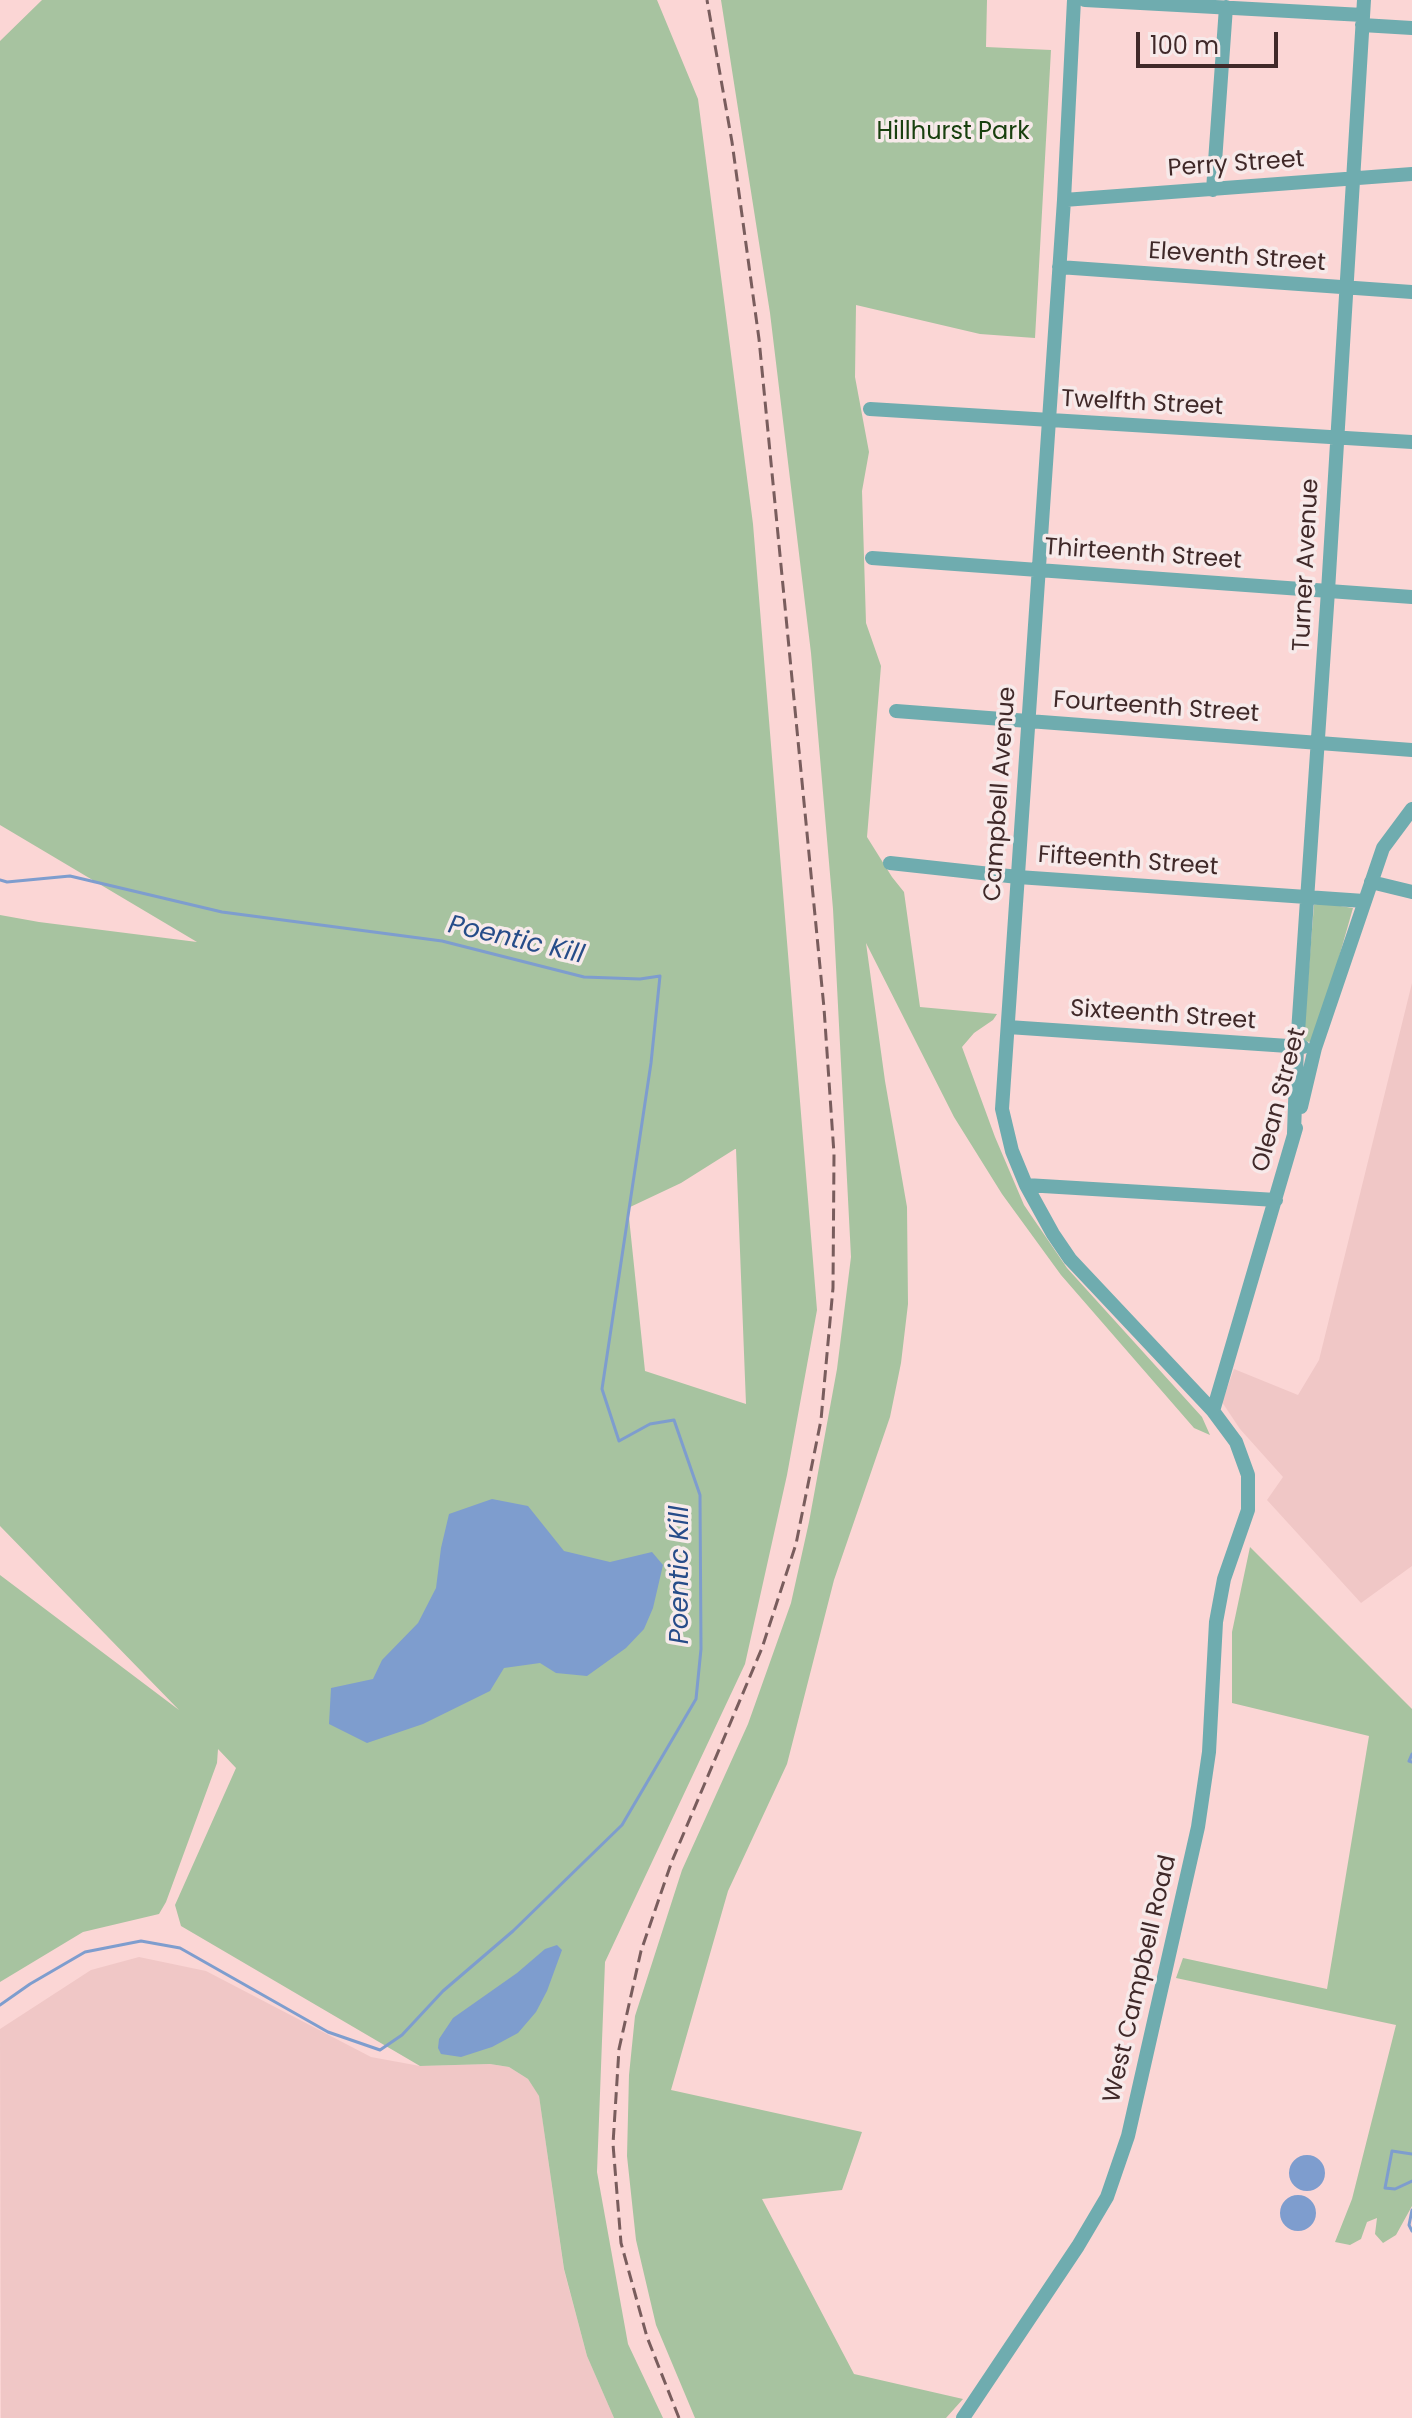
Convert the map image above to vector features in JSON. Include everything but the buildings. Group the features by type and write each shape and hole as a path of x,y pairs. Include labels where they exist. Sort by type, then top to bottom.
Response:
{"street":[{"name":"Campbell Avenue","path":"1074,0 1050,421 1002,1109 1012,1151 1026,1185 1070,1259 1213,1411 1236,1442 1249,1486 1248,1510"},
{"path":"1085,0 1363,13 1412,28"},
{"path":"1213,190 1226,7"},
{"name":"Turner Avenue","path":"1294,1133 1306,895 1363,13"},
{"name":"Perry Street","path":"1064,200 1412,174"},
{"name":"Eleventh Street","path":"1059,267 1412,292"},
{"name":"Twelfth Street","path":"870,409 1412,442"},
{"name":"Thirteenth Street","path":"872,558 1412,597"},
{"name":"Fourteenth Street","path":"896,711 1412,750"},
{"name":"Olean Street","path":"1213,1411 1276,1200 1315,1048 1383,848 1412,809"},
{"name":"Fifteenth Street","path":"890,863 1018,877 1364,901"},
{"path":"1371,882 1412,892"},
{"name":"Sixteenth Street","path":"1008,1027 1315,1048"},
{"path":"1026,1185 1276,1200"},
{"name":"West Campbell Road","path":"963,2418 1086,2233 1107,2197 1128,2136 1198,1827 1209,1752 1216,1622 1224,1579 1248,1510"}],"shaded area":[{"path":"1412,983 1412,1566 1361,1603 1267,1500 1283,1477 1240,1429 1222,1402 1234,1369 1298,1395 1319,1360"},
{"path":"139,1957 206,1971 371,2057 420,2066 490,2064 509,2067 528,2079 539,2095 564,2270 587,2356 614,2418 1,2418 0,2029 91,1970"}],"green space":[{"path":"42,0 657,0 698,99 753,524 817,1310 787,1475 745,1664 605,1962 597,2172 628,2344 663,2418 614,2418 587,2356 564,2269 539,2096 528,2079 509,2067 490,2064 420,2066 181,1926 175,1905 236,1768 218,1749 217,1763 159,1914 83,1932 0,1982 0,1575 179,1710 0,1526 0,915 197,942 0,825 0,41","holes":["736,1149 746,1404 645,1371 628,1208 681,1183"]},
{"name":"Hillhurst Park","path":"721,0 987,0 986,47 1051,50 1035,338 980,334 856,305 855,377 869,452 862,491 866,623 881,666 867,837 904,892 920,1007 997,1014 962,1047 1024,1205 1067,1268 1202,1417 1210,1435 1194,1428 1061,1275 1002,1194 954,1117 866,943 885,1081 907,1207 908,1304 901,1363 890,1417 834,1580 787,1764 728,1891 671,2090 862,2132 842,2190 762,2199 854,2374 963,2399 946,2418 695,2418 656,2325 636,2240 627,2156 629,2075 635,2016 682,1870 748,1724 791,1603 837,1369 851,1257 833,909 811,653 770,313"},
{"path":"1321,903 1353,908 1316,1038 1311,1042 1303,1041 1314,905"},
{"path":"1250,1547 1412,1709 1412,2206 1396,2235 1383,2243 1375,2234 1377,2218 1367,2222 1361,2239 1350,2245 1335,2242 1352,2199 1396,2025 1176,1978 1183,1958 1327,1989 1369,1736 1232,1703 1232,1632"}],"water":[{"path":"492,1499 528,1506 564,1551 610,1562 652,1552 663,1565 653,1608 644,1629 626,1648 587,1676 556,1673 540,1663 504,1668 490,1691 423,1724 367,1743 329,1724 331,1688 373,1679 382,1660 418,1623 436,1588 449,1514"},
{"path":"557,1945 562,1950 547,1991 536,2012 518,2033 492,2047 461,2057 441,2054 439,2039 453,2018 517,1973 545,1949"},
{"path":"1307,2155 1320,2160 1325,2173 1320,2186 1307,2191 1294,2186 1289,2173 1294,2160"},
{"path":"1298,2195 1311,2200 1316,2213 1311,2226 1298,2231 1285,2226 1280,2213 1285,2200"}],"waterway":[{"name":"Poentic Kill","path":"0,880 70,876 222,912 442,941 584,977 640,979 660,976 651,1063 602,1389 619,1441 650,1424 674,1420 700,1495 701,1649 696,1699 622,1825 513,1931 443,1991 402,2035 380,2050 328,2032 180,1948 141,1941 85,1952 0,2005"},
{"path":"1412,1754 1409,1761 1412,1762"},
{"path":"1412,2154 1392,2151 1385,2188 1395,2189 1412,2181"},
{"path":"1412,2210 1409,2225 1412,2231"}],"railway":[{"path":"679,2418 647,2337 621,2243 613,2144 619,2049 641,1951 672,1861 762,1648 796,1544 821,1420 833,1288 834,1154 824,1008 759,339 732,142 707,0"}]}
